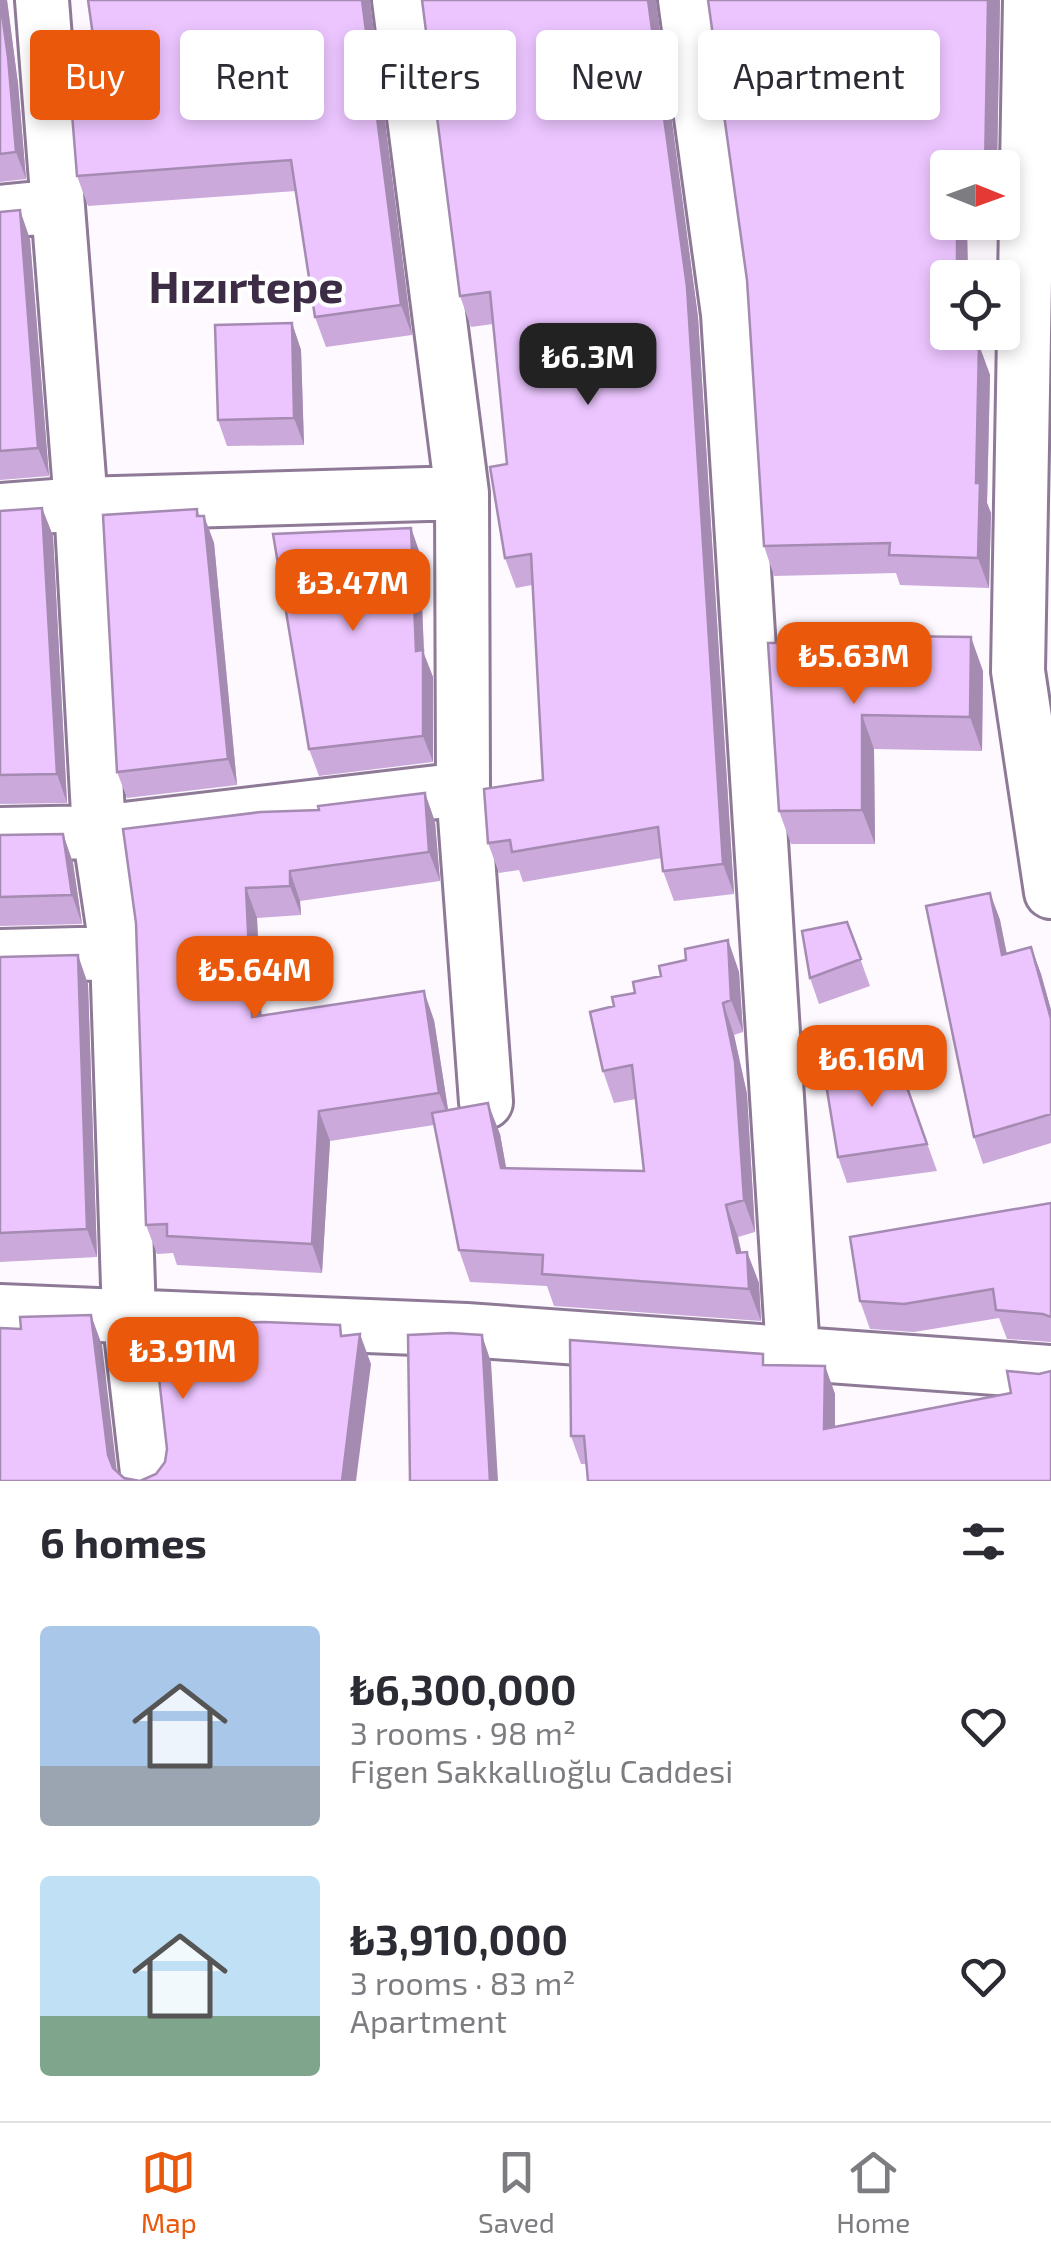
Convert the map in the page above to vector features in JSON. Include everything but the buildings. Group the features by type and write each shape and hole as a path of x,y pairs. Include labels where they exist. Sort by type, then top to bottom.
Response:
{"street":[{"path":"42,0 81,504 99,832 117,953 129,1316 148,1481"},
{"path":"398,0 462,493 463,789 486,1102"},
{"path":"685,0 728,314 793,1353"},
{"path":"1030,0 1018,671 1049,866"},
{"path":"0,212 58,206"},
{"path":"0,510 81,504 462,493"},
{"path":"0,834 99,832 463,789"},
{"path":"0,956 117,953"},
{"path":"0,1311 466,1330 1051,1372"}],"district":[{"name":"Hızırtepe","path":"246,287"}]}
